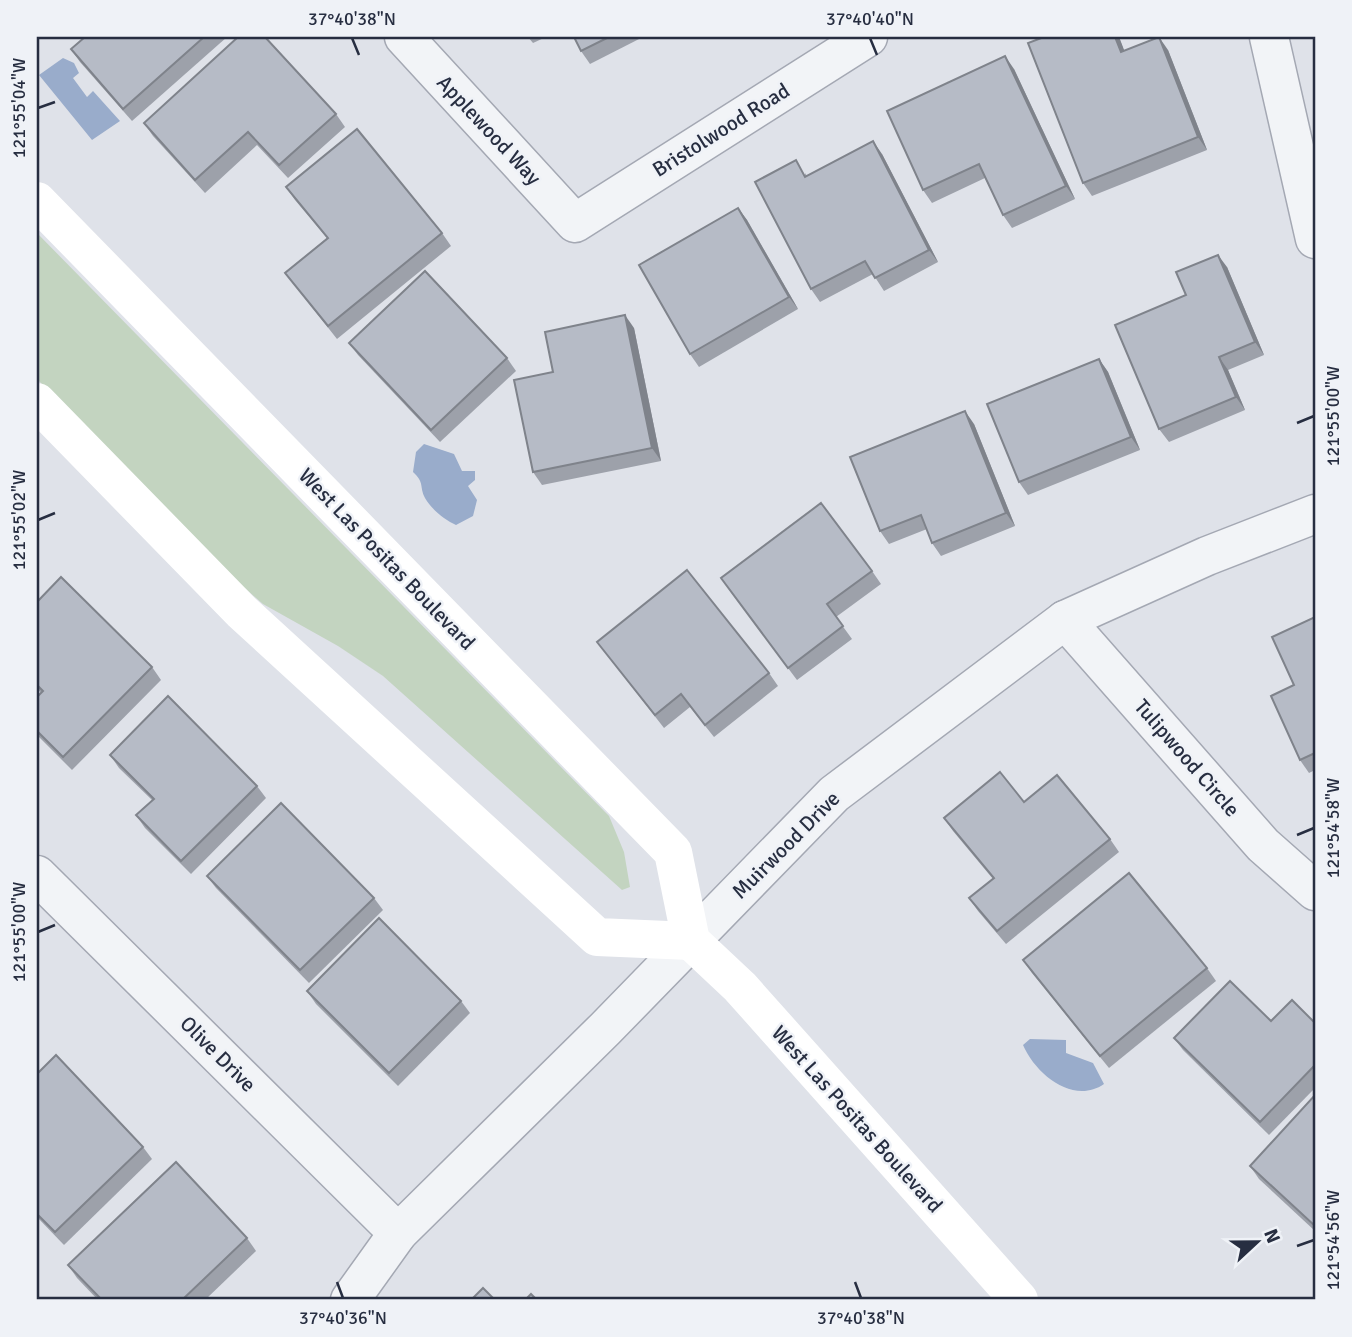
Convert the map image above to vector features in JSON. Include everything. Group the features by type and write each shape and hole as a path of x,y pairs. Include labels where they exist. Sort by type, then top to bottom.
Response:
{"main road":[{"name":"West Las Positas Boulevard","path":"37,201 673,852 691,941 740,987 1019,1300"},
{"path":"37,402 242,612 597,937 691,941"}],"street":[{"name":"Applewood Way","path":"404,37 575,223"},
{"name":"Bristolwood Road","path":"575,223 868,37"},
{"path":"1269,37 1315,239"},
{"name":"Muirwood Drive","path":"350,1300 398,1233 691,941 834,794 1065,620 1207,555 1315,514"},
{"name":"Tulipwood Circle","path":"1065,620 1263,845 1315,891"},
{"name":"Olive Drive","path":"37,875 398,1233"}],"green space":[{"path":"37,233 609,816 624,852 630,887 622,890 383,676 338,646 263,604 217,564 37,379"}],"water":[{"path":"63,58 74,63 79,73 73,78 87,97 93,91 120,121 92,140 39,75"},
{"path":"424,444 454,454 462,471 475,471 475,480 468,486 477,500 473,516 456,525 431,506 413,472 416,452"},
{"path":"1030,1039 1066,1040 1066,1053 1093,1063 1104,1084 1092,1090 1081,1091 1057,1084 1037,1067 1029,1056 1023,1045"}],"building":[{"path":"85,37 204,37 123,109 71,49"},
{"path":"238,37 265,37 336,114 279,165 248,132 195,180 144,123"},
{"path":"574,37 609,37 581,51"},
{"path":"1044,37 1115,37 1121,52 1159,37 1198,137 1083,183 1028,43"},
{"path":"1005,56 1066,186 1003,215 979,164 923,190 887,111"},
{"path":"357,129 442,233 328,326 285,273 328,238 286,187"},
{"path":"873,141 929,250 875,278 865,261 811,289 755,182 796,160 805,177"},
{"path":"738,208 789,297 690,354 639,265"},
{"path":"1218,255 1255,342 1219,357 1236,397 1159,429 1115,325 1186,295 1176,272"},
{"path":"425,271 507,358 431,430 349,343"},
{"path":"625,315 652,448 533,472 514,380 553,372 545,332"},
{"path":"1099,359 1131,437 1019,482 987,404"},
{"path":"965,411 1006,513 932,543 921,515 880,531 850,457"},
{"path":"821,503 872,571 827,604 843,626 788,668 721,578"},
{"path":"687,570 769,673 705,725 681,694 655,715 597,642"},
{"path":"61,577 152,667 63,757 37,731 37,697 43,691 37,685 37,602"},
{"path":"1315,617 1315,753 1300,760 1271,696 1294,685 1272,637"},
{"path":"168,696 257,786 181,861 136,815 154,799 110,755"},
{"path":"1000,772 1024,802 1057,775 1110,839 997,931 969,898 994,878 944,818"},
{"path":"281,803 374,898 300,970 207,876"},
{"path":"1129,873 1207,968 1100,1056 1023,960"},
{"path":"379,918 461,1001 389,1073 307,991"},
{"path":"1230,981 1271,1021 1292,1000 1315,1023 1315,1065 1260,1122 1174,1038"},
{"path":"56,1055 143,1147 55,1232 37,1214 37,1074"},
{"path":"1315,1095 1315,1226 1250,1166"},
{"path":"176,1162 247,1238 182,1300 102,1300 68,1265"},
{"path":"483,1288 495,1300 471,1300"},
{"path":"531,1294 537,1300 525,1300"}]}
